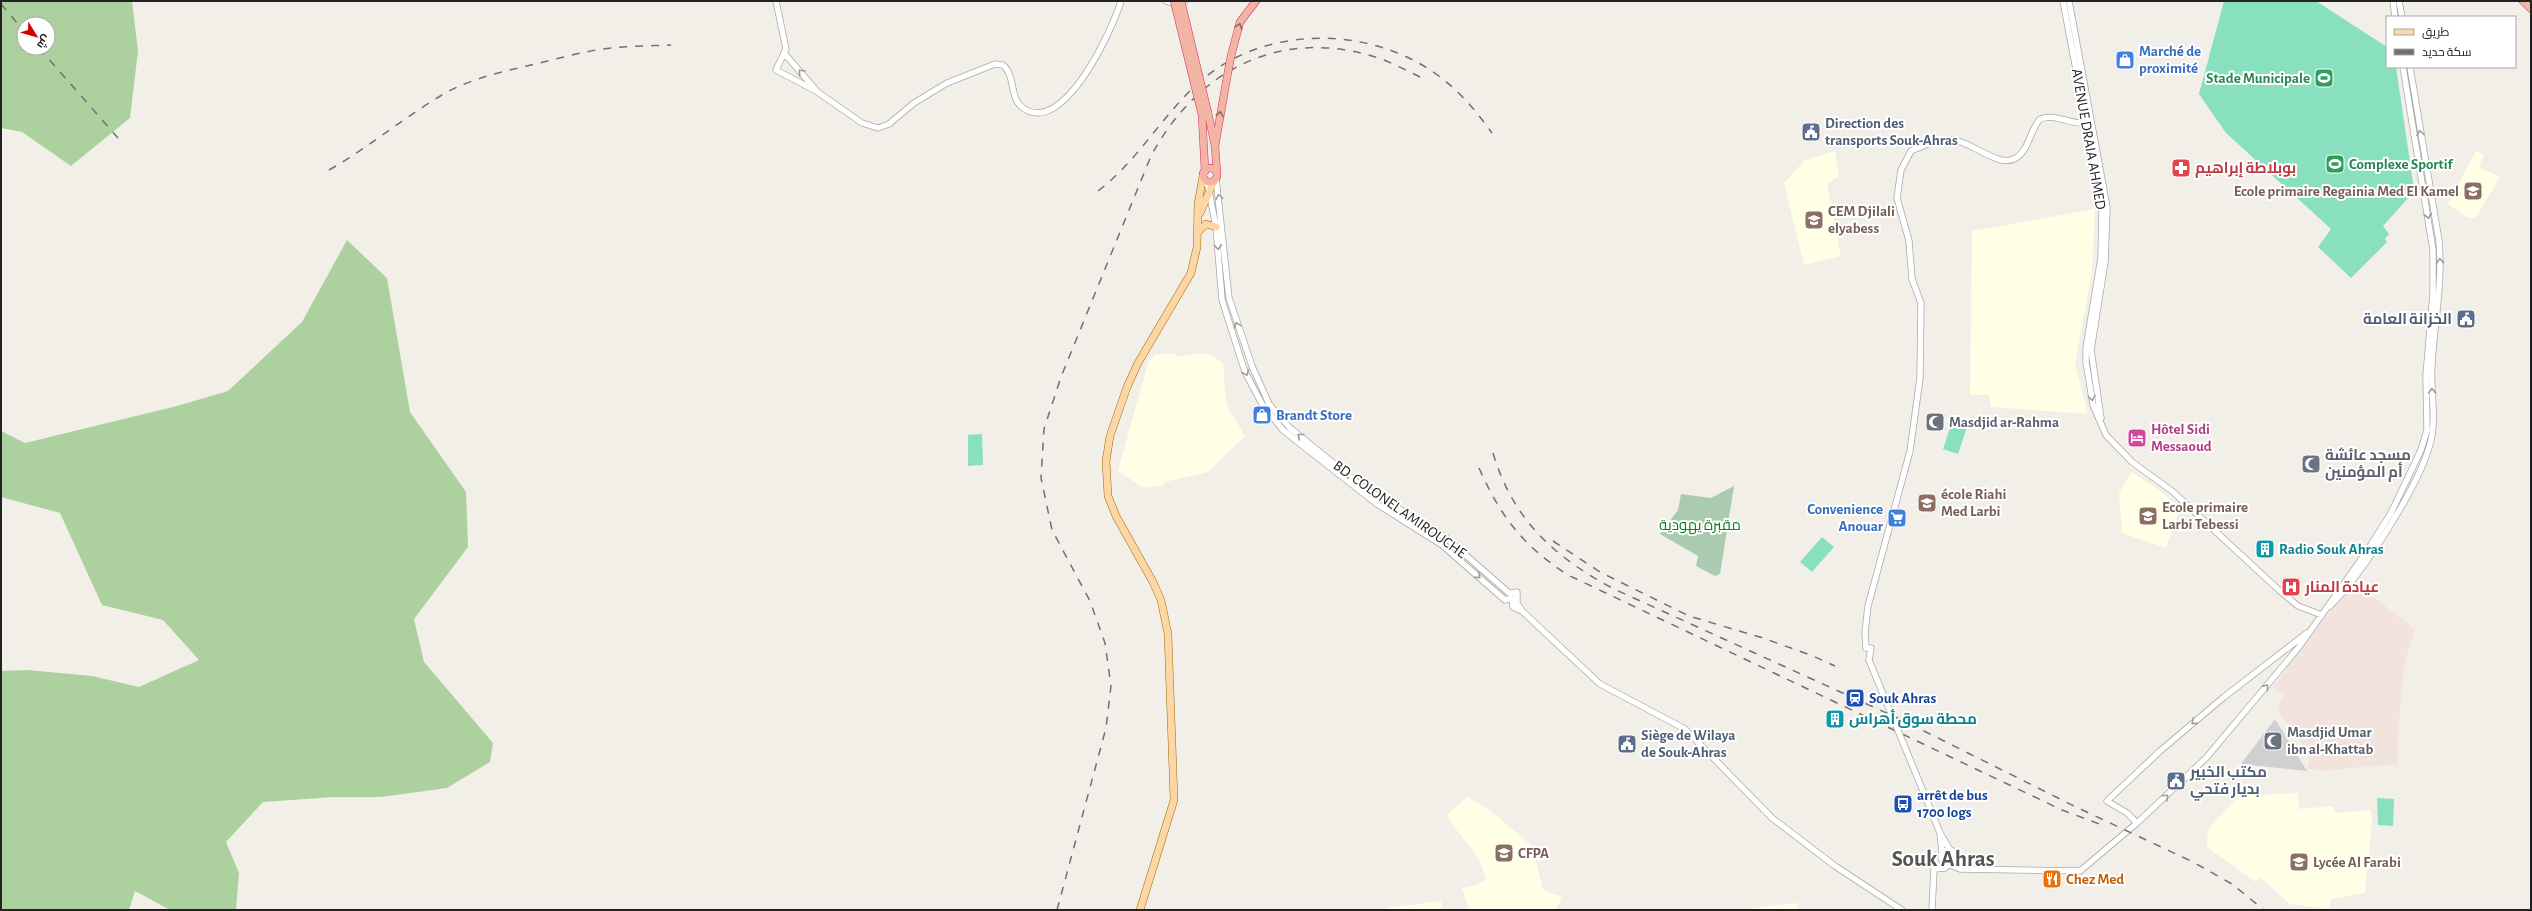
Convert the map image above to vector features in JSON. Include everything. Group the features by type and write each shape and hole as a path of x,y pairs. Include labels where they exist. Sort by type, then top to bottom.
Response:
{"highway":[{"path":"1174,1 1215,146"},
{"path":"1181,1 1205,114 1210,177"},
{"path":"1210,177 1231,56 1240,22 1256,1"},
{"path":"2523,1 2531,8"}],"main road":[{"path":"1197,218 1209,190 1210,177"},
{"path":"1140,910 1174,800 1168,634 1161,600 1154,582 1116,516 1108,496 1106,461 1110,436 1127,387 1138,363 1191,273 1197,247 1197,218 1210,177"},
{"path":"1197,233 1206,224 1216,227"}],"street":[{"path":"776,1 786,43 784,53 776,70 816,91 862,123 874,127 882,127 914,103 948,83 990,65 1000,64 1008,70 1016,100 1020,106 1033,112 1046,111 1068,97 1085,74 1108,37 1121,1"},
{"path":"1166,1 1175,4 1185,1"},
{"name":"AVENUE DRAIA AHMED","path":"2063,1 2102,207 2101,258 2091,350 2101,420 2106,435 2132,462 2172,491 2289,598 2303,608 2322,615"},
{"name":"AVENUE DRAIA AHMED","path":"2069,1 2107,207 2107,248 2096,304"},
{"path":"2393,1 2395,16"},
{"path":"2399,1 2402,16"},
{"path":"784,53 816,91"},
{"path":"2327,609 2333,596 2367,551 2391,513 2420,454 2427,430 2426,375 2433,300 2434,257 2403,68"},
{"path":"1940,833 1942,860 1964,869 2080,871 2137,823 2198,768 2363,565 2390,526 2415,480 2432,436 2432,366 2441,264 2439,241 2410,68"},
{"path":"1964,869 1940,833 1869,660 1871,648 1866,648 1865,640 1868,606 1910,451 1920,378 1921,303 1912,279 1909,240 1896,198 1901,170 1911,151 1942,140 1962,141 1996,158 2010,160 2016,158 2021,152 2040,119 2053,116 2072,123 2086,123"},
{"name":"BD. COLONEL AMIROUCHE","path":"1210,177 1229,298 1252,366 1269,404 1290,428 1360,485 1445,537 1509,593 1518,592 1517,603 1522,612"},
{"name":"BD. COLONEL AMIROUCHE","path":"1209,190 1216,227 1222,300 1228,323 1251,384 1268,413 1283,430 1368,498 1442,545 1505,600 1512,598 1513,607 1522,612"},
{"path":"1522,612 1600,684 1685,729 1772,818 1835,866 1902,910"},
{"path":"2137,823 2127,813 2107,801 2160,752 2224,697 2309,632"},
{"path":"1942,852 1950,850"},
{"path":"1932,910 1934,869 1945,868 1955,857"}],"shaded area":[{"name":"CEM Djilali elyabess","path":"1835,151 1839,176 1827,184 1841,256 1804,265 1784,183 1805,160"},
{"name":"Ecole primaire Regainia Med El Kamel","path":"2476,151 2484,155 2479,167 2500,177 2476,217 2468,218 2448,204"},
{"path":"2095,209 2092,272 2075,364 2088,414 1991,407 1989,395 1970,395 1972,231"},
{"path":"1202,353 1211,355 1223,363 1226,404 1245,436 1208,472 1165,482 1164,485 1144,488 1118,471 1149,360 1156,354 1175,354 1176,357"},
{"name":"Ecole primaire Larbi Tebessi","path":"2132,472 2159,490 2180,508 2166,548 2122,533 2119,493"},
{"path":"2353,581 2415,629 2404,667 2398,736 2398,764 2321,771 2308,769 2310,755 2277,710 2284,696 2273,687"},
{"name":"Masdjid Umar ibn al-Khattab","path":"2275,719 2307,771 2241,764"},
{"name":"Lycée Al Farabi","path":"2298,793 2299,809 2333,806 2335,813 2371,810 2372,820 2365,893 2331,899 2329,909 2290,904 2260,877 2256,882 2207,847 2208,829 2239,796"},
{"name":"CFPA","path":"1468,796 1497,816 1532,846 1543,890 1562,897 1555,910 1469,910 1462,888 1476,885 1486,879 1479,859 1446,816"},
{"path":"1441,901 1442,910 1386,910 1387,908"},
{"path":"1797,903 1797,910 1752,910 1752,908"}],"green space":[{"path":"1,1 132,1 138,51 130,118 71,166 22,132 1,128"},
{"name":"Complexe Sportif","path":"2224,1 2316,1 2386,46 2386,68 2396,68 2415,196 2409,197 2383,226 2389,234 2385,239 2387,242 2351,278 2318,247 2331,229 2226,133 2199,94"},
{"path":"347,240 387,278 410,412 466,492 468,547 414,619 424,662 493,743 490,762 447,788 381,797 334,797 263,802 226,842 239,873 236,910 170,910 135,891 129,910 1,910 1,671 27,670 92,676 139,687 199,660 163,620 102,605 60,513 1,497 1,431 25,443 177,406 228,391 302,322"},
{"path":"1953,419 1968,424 1958,454 1943,449"},
{"path":"982,434 983,465 968,466 968,435"},
{"name":"مقبرة يهودية","path":"1734,486 1720,574 1715,576 1696,566 1698,556 1660,534 1678,510 1681,494 1711,498"},
{"path":"1822,537 1834,547 1812,572 1800,562"},
{"path":"2377,798 2394,799 2393,826 2378,825"}],"railway":[{"path":"1,4 16,22"},
{"path":"1098,191 1113,179 1139,151 1175,106 1203,79 1229,61 1257,49 1287,41 1318,38 1350,40 1380,47 1409,58 1436,74 1460,94 1492,133"},
{"path":"329,170 358,152 413,113 452,89 474,80 508,70 596,50 671,45"},
{"path":"1057,910 1106,728 1111,686 1105,643 1090,601 1052,530 1041,478 1044,429 1061,377 1151,156 1170,126 1191,101 1216,80 1243,64 1272,53 1304,48 1337,49 1378,58 1422,78"},
{"path":"46,56 118,138"},
{"path":"1493,453 1501,477 1524,517 1538,534 1555,550 1592,577 1614,589 1902,720 2074,806 2193,862 2232,884 2264,910"},
{"path":"1479,468 1496,501 1514,529 1538,553 1568,575 2062,810 2102,825"},
{"path":"1553,541 1600,572 1689,616 1763,638 1813,656 1835,666"}],"place":[{"name":"Marché de proximité","path":"2125,60"},
{"name":"Stade Municipale","path":"2324,78"},
{"name":"Direction des transports Souk-Ahras","path":"1811,132"},
{"name":"Complexe Sportif","path":"2335,164"},
{"name":"بوبلاطة إبراهيم","path":"2181,168"},
{"name":"Ecole primaire Regainia Med El Kamel","path":"2473,191"},
{"name":"CEM Djilali elyabess","path":"1814,220"},
{"name":"الخزانة العامة","path":"2466,319"},
{"name":"Brandt Store","path":"1262,415"},
{"name":"Masdjid ar-Rahma","path":"1935,422"},
{"name":"Hôtel Sidi Messaoud","path":"2137,438"},
{"name":"مسجد عائشة أم المؤمنين","path":"2311,464"},
{"name":"école Riahi Med Larbi","path":"1927,503"},
{"name":"Ecole primaire Larbi Tebessi","path":"2148,516"},
{"name":"Convenience Anouar","path":"1897,518"},
{"name":"Radio Souk Ahras","path":"2265,549"},
{"name":"عيادة المنار","path":"2291,587"},
{"name":"Souk Ahras","path":"1855,698"},
{"name":"محطة سوق أهراس","path":"1835,719"},
{"name":"Masdjid Umar ibn al-Khattab","path":"2273,741"},
{"name":"Siège de Wilaya de Souk-Ahras","path":"1627,744"},
{"name":"مكتب الخبير بديار فتحي","path":"2176,781"},
{"name":"arrêt de bus 1700 logs","path":"1903,804"},
{"name":"CFPA","path":"1504,853"},
{"name":"Lycée Al Farabi","path":"2299,862"},
{"name":"Chez Med","path":"2052,879"}],"district":[{"name":"Souk Ahras","path":"1943,858"}]}
